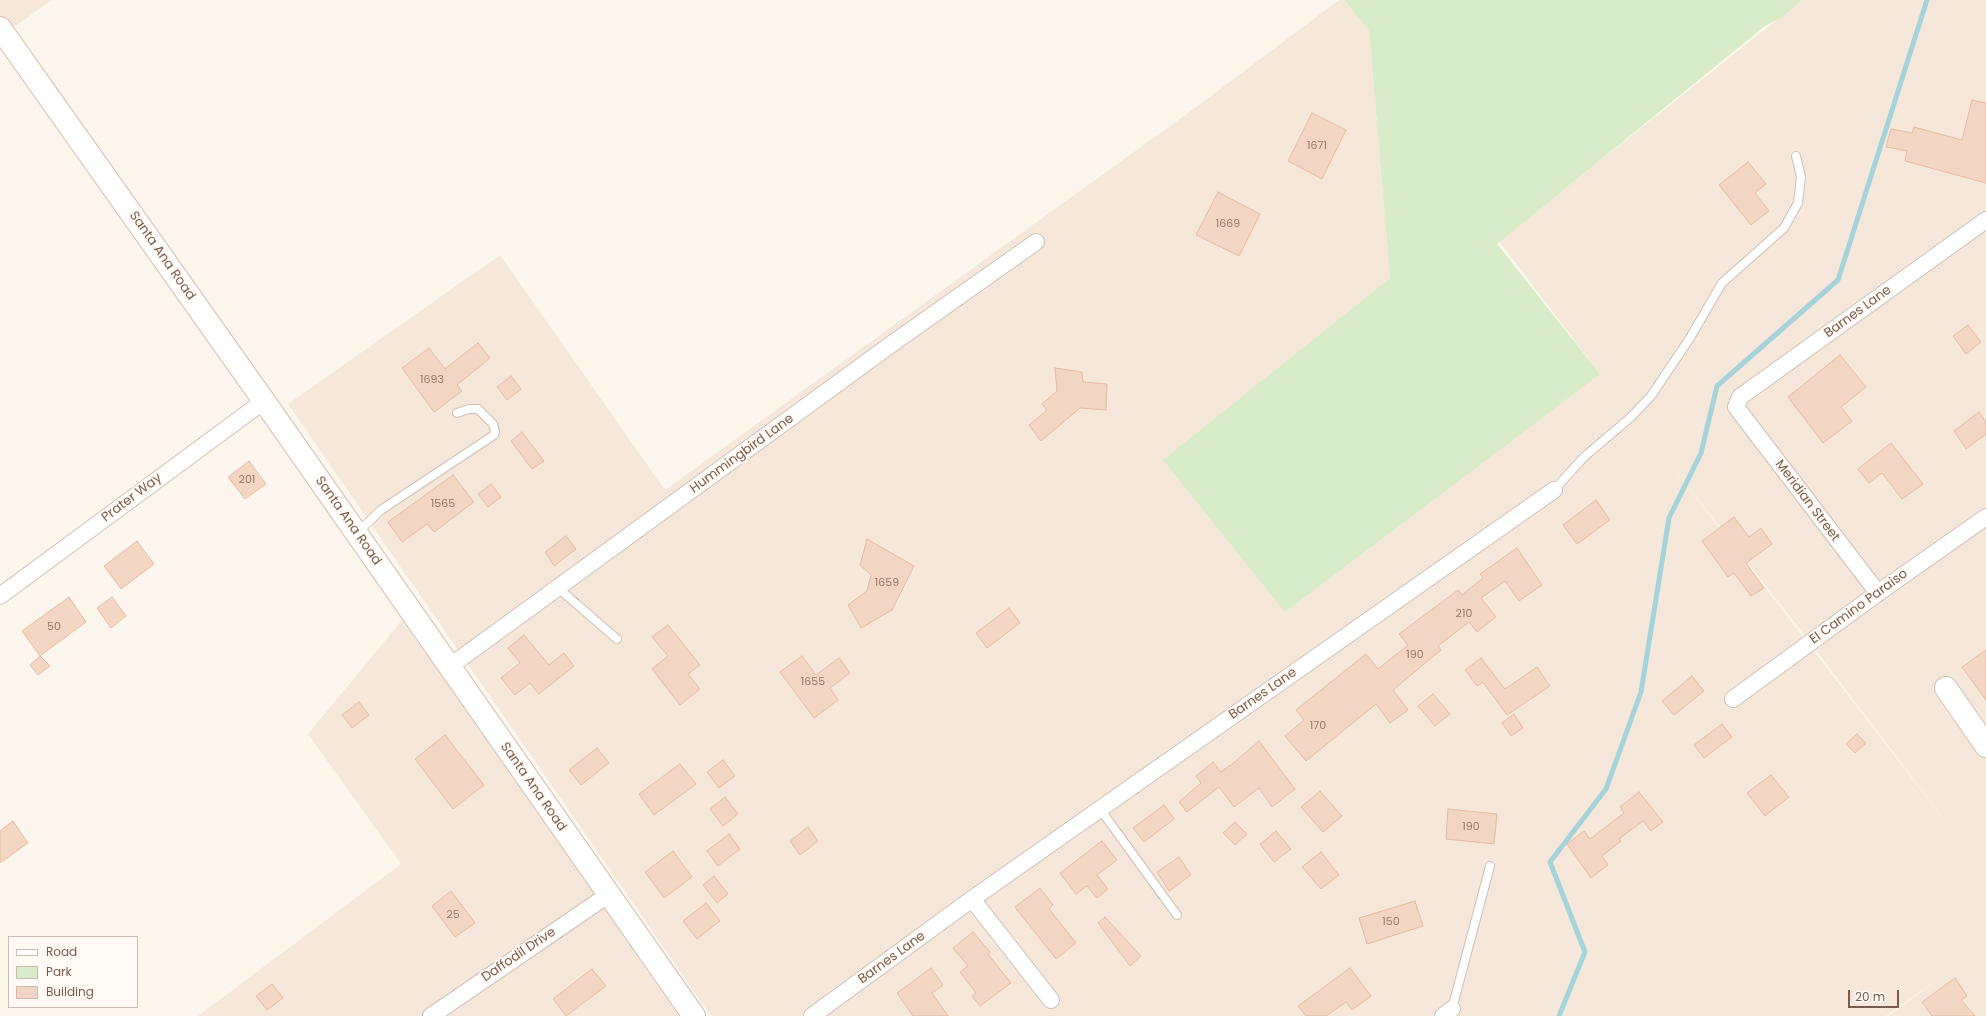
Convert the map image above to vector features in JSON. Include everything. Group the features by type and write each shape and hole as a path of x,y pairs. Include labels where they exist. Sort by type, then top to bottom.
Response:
{"street":[{"name":"Santa Ana Road","path":"0,28 264,400 608,895 694,1016"},
{"name":"Barnes Lane","path":"1738,408 1736,407 1740,397 1986,220"},
{"name":"Hummingbird Lane","path":"450,667 894,343 1036,242"},
{"name":"Prater Way","path":"0,596 264,400"},
{"name":"Meridian Street","path":"1738,408 1878,593"},
{"name":"Barnes Lane","path":"812,1016 972,899 1554,490"},
{"name":"El Camino Paraiso","path":"1733,699 1878,593 1986,517"},
{"path":"1946,688 1986,746"},
{"name":"Daffodil Drive","path":"431,1016 608,895"},
{"path":"972,899 1051,1000"}],"lane":[{"path":"1554,490 1584,457 1631,417 1651,396 1690,338 1722,283 1784,228 1798,203 1801,177 1796,156"},
{"path":"357,534 391,503 494,436 495,432 493,424 478,410 469,409 457,413"},
{"path":"558,588 617,639"},
{"path":"1100,809 1176,915"},
{"path":"1448,1012 1490,866"}],"shaded area":[{"path":"0,0 52,0 0,37"},
{"path":"1339,0 1344,0 1369,31 1390,278 1163,461 1600,374 1499,241 1802,0 1986,0 1986,1016 1888,1016 1941,977 1886,1016 711,1016 288,404 500,255 665,490 1199,105","holes":["1653,442 1805,636 1965,847"]},
{"path":"402,620 684,1016 198,1016 401,864 308,734"}],"green space":[{"path":"1344,0 1802,0 1782,17 1765,26 1497,244 1600,374 1285,612 1163,460 1390,278 1369,31"}],"building":[{"path":"1972,100 1986,103 1986,183 1905,161 1907,151 1886,147 1891,129 1912,133 1914,127 1962,140"},
{"path":"1312,113 1346,130 1322,179 1288,161"},
{"path":"1748,162 1766,184 1755,193 1769,211 1751,225 1719,185"},
{"path":"1218,192 1260,214 1239,256 1196,235"},
{"path":"1968,325 1981,342 1966,354 1953,336"},
{"path":"478,343 490,358 457,385 462,391 434,412 402,368 429,348 445,369"},
{"path":"1840,355 1866,387 1841,407 1852,421 1823,443 1788,397"},
{"path":"1055,368 1082,372 1083,382 1107,384 1106,410 1080,408 1041,441 1029,425 1047,410 1042,404 1057,391"},
{"path":"511,376 521,389 507,400 497,387"},
{"path":"1979,412 1986,422 1986,434 1966,449 1954,431"},
{"path":"522,432 544,461 532,469 511,441"},
{"path":"1891,443 1923,484 1902,499 1882,473 1869,483 1858,469"},
{"path":"249,461 266,484 245,499 228,477"},
{"path":"453,475 474,502 434,532 427,524 402,542 388,522"},
{"path":"491,484 501,497 488,507 478,494"},
{"path":"1596,500 1610,520 1577,544 1563,525"},
{"path":"1734,517 1749,537 1761,528 1772,544 1746,563 1764,588 1751,596 1734,573 1728,577 1702,541"},
{"path":"566,536 576,549 554,566 545,552"},
{"path":"867,539 914,566 892,610 861,628 848,605 867,591 871,575 860,565"},
{"path":"137,541 154,564 121,589 104,566"},
{"path":"1517,548 1542,585 1519,601 1505,581 1481,598 1496,617 1477,632 1469,622 1438,646 1441,650 1393,690 1408,710 1390,723 1376,704 1306,761 1285,736 1304,720 1296,710 1366,654 1378,669 1408,645 1399,634 1458,590 1462,595 1483,578 1480,574"},
{"path":"69,597 86,622 40,656 22,631"},
{"path":"112,597 126,616 111,628 97,608"},
{"path":"1009,608 1020,623 987,648 976,633"},
{"path":"668,625 700,665 688,674 700,689 680,705 652,669 668,656 652,637"},
{"path":"524,635 549,665 564,653 574,666 539,694 530,683 515,695 501,678 520,663 508,648"},
{"path":"1986,650 1986,700 1962,667"},
{"path":"40,656 50,666 38,675 30,665"},
{"path":"802,656 816,675 839,658 850,673 830,688 838,700 814,718 780,672"},
{"path":"1481,658 1505,689 1537,667 1550,686 1507,715 1483,682 1477,686 1465,670"},
{"path":"1692,676 1704,691 1674,715 1662,701"},
{"path":"1433,694 1450,714 1435,726 1418,706"},
{"path":"359,702 369,715 352,728 342,715"},
{"path":"1514,714 1523,728 1511,736 1502,723"},
{"path":"1722,724 1732,737 1704,758 1694,745"},
{"path":"1857,734 1866,743 1855,753 1846,744"},
{"path":"445,735 484,785 453,809 415,759"},
{"path":"1259,741 1295,789 1272,807 1259,788 1234,807 1219,787 1187,812 1179,802 1201,783 1196,776 1213,762 1221,772"},
{"path":"597,748 609,763 581,785 569,770"},
{"path":"723,760 735,776 719,788 707,772"},
{"path":"680,764 696,784 654,815 639,794"},
{"path":"1771,775 1789,797 1765,816 1747,793"},
{"path":"1320,791 1342,816 1323,832 1301,807"},
{"path":"1639,792 1663,822 1651,831 1643,821 1619,839 1621,841 1602,856 1608,865 1591,878 1567,844 1584,831 1590,839 1624,813 1620,807"},
{"path":"725,797 738,814 723,826 710,809"},
{"path":"1164,805 1174,819 1144,842 1133,828"},
{"path":"1448,809 1497,814 1494,844 1446,839"},
{"path":"13,821 28,843 0,863 0,831"},
{"path":"1235,822 1247,834 1235,845 1223,833"},
{"path":"808,827 818,841 800,855 790,841"},
{"path":"1276,831 1291,849 1274,862 1260,844"},
{"path":"729,834 740,849 718,866 707,851"},
{"path":"1102,841 1117,860 1097,875 1108,889 1097,898 1087,886 1076,894 1060,873"},
{"path":"673,851 692,877 664,898 645,872"},
{"path":"1321,852 1339,875 1321,889 1302,867"},
{"path":"1179,857 1191,875 1169,891 1157,872"},
{"path":"714,876 728,894 717,903 703,885"},
{"path":"1040,888 1053,905 1049,909 1076,943 1056,959 1015,907"},
{"path":"451,891 475,923 455,937 432,906"},
{"path":"1415,901 1423,926 1367,944 1359,918"},
{"path":"706,903 720,921 697,939 683,921"},
{"path":"1105,917 1141,956 1130,966 1098,923"},
{"path":"973,932 990,952 988,954 1011,983 980,1006 972,996 976,993 960,972 968,966 953,948"},
{"path":"931,968 943,985 932,993 948,1016 913,1016 897,993"},
{"path":"1350,968 1371,996 1352,1010 1346,1002 1326,1016 1306,1016 1298,1006"},
{"path":"592,969 606,986 566,1016 553,999"},
{"path":"1955,978 1967,996 1961,1000 1975,1016 1932,1016 1922,1002"},
{"path":"272,984 283,998 267,1010 256,996"}],"waterway":[{"path":"1559,1016 1585,952 1550,862 1606,789 1641,692 1669,518 1701,453 1717,386 1838,280 1927,0"}]}
